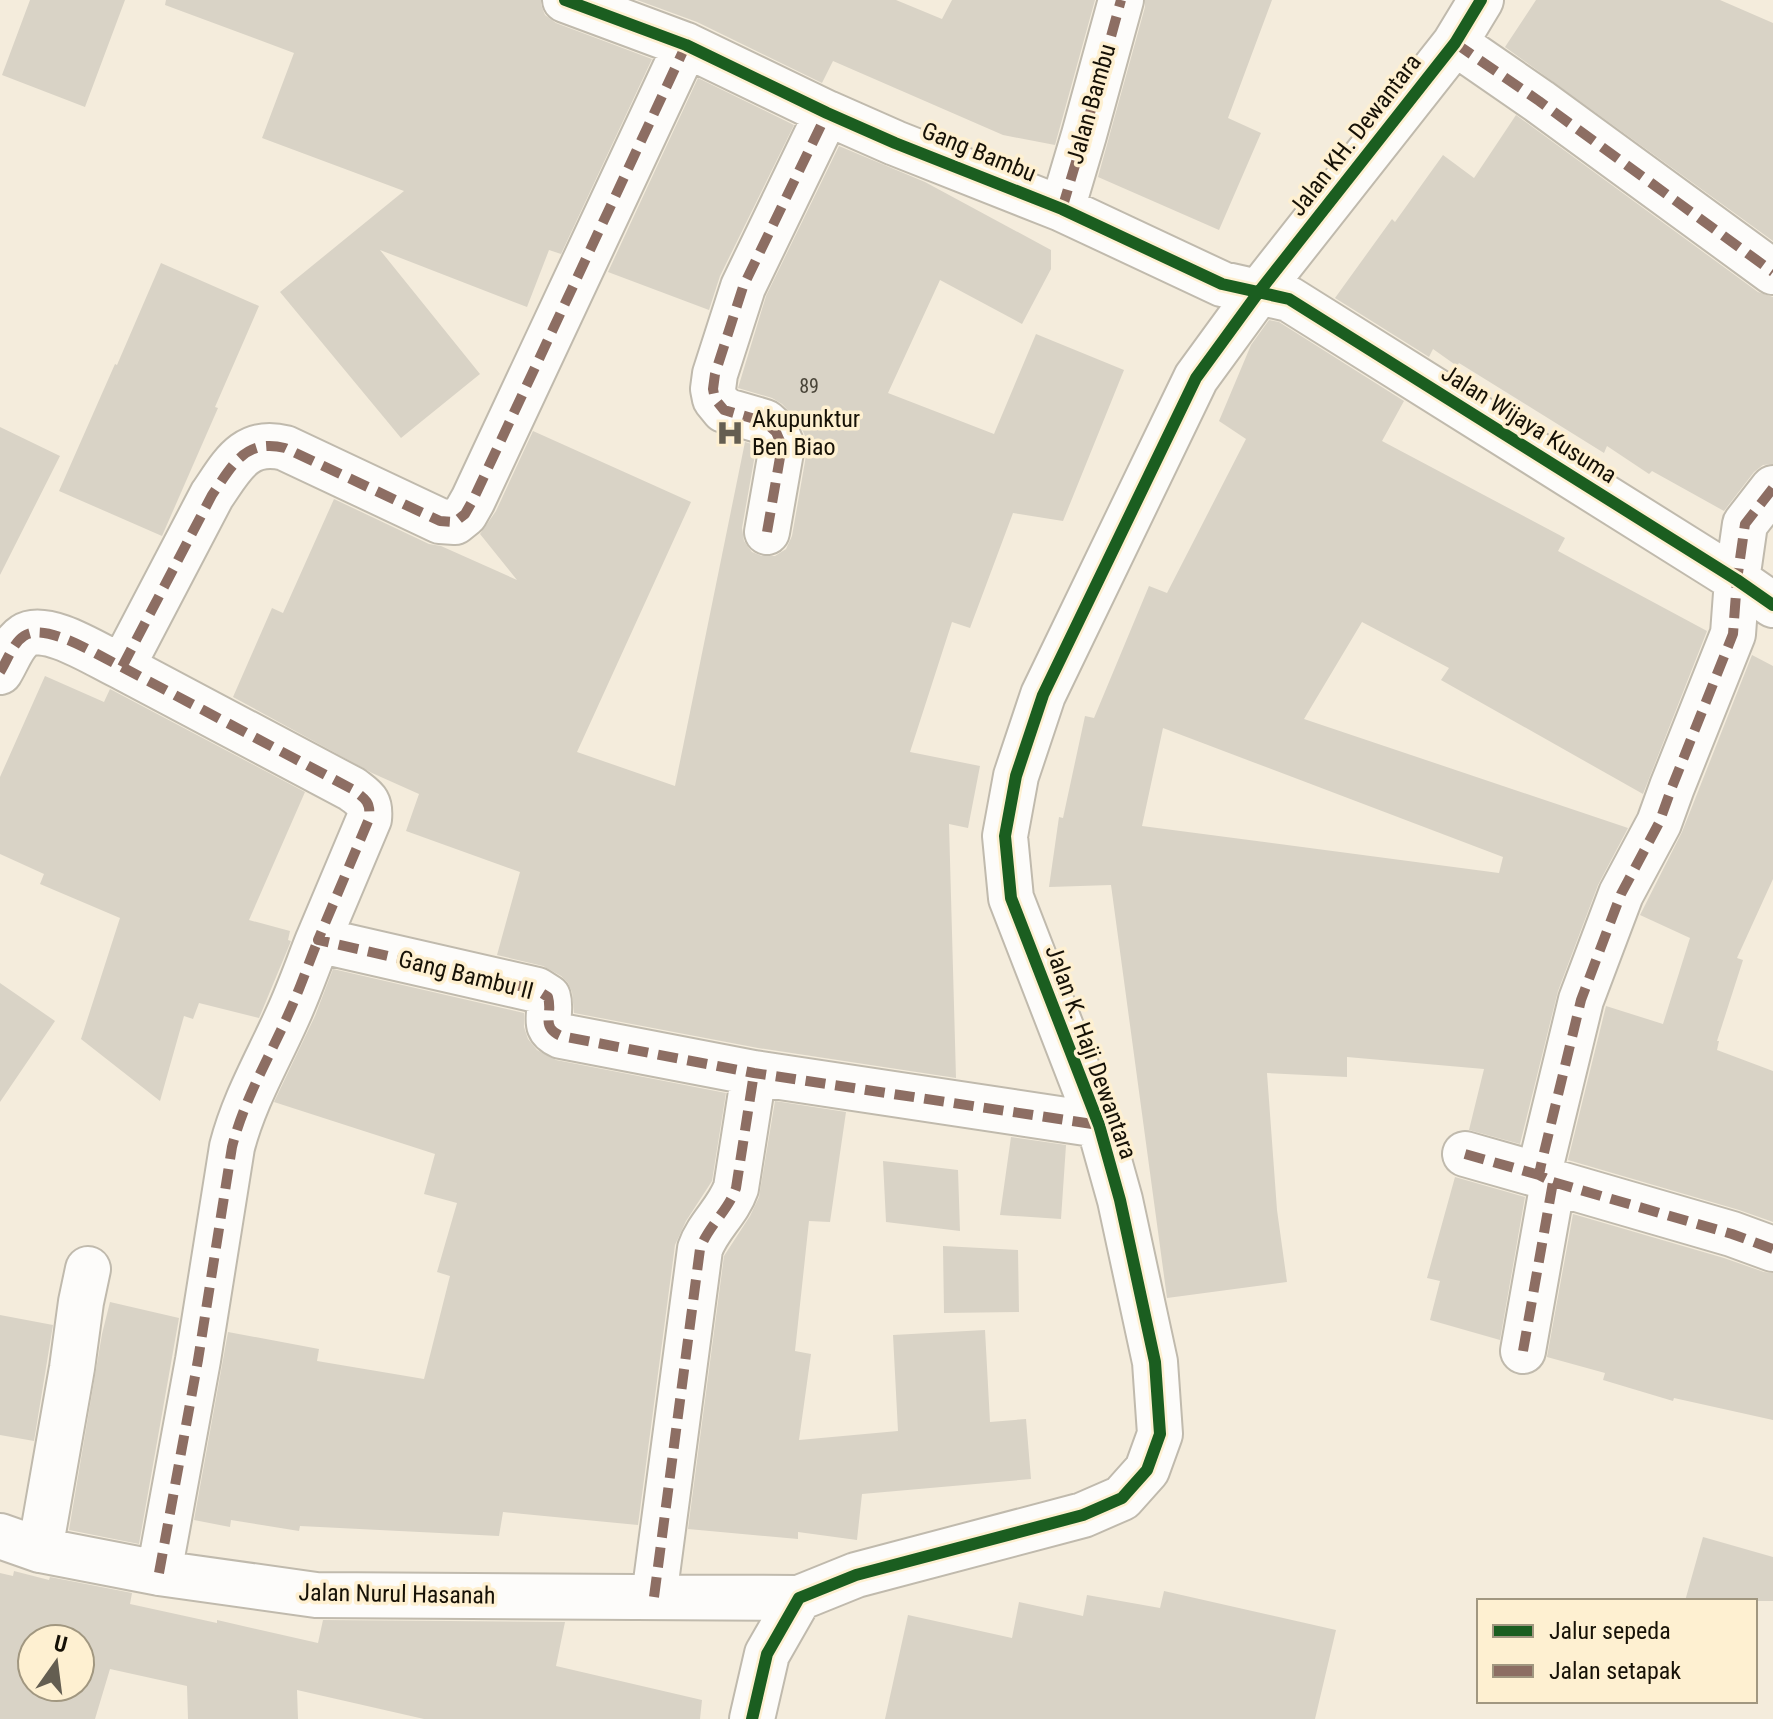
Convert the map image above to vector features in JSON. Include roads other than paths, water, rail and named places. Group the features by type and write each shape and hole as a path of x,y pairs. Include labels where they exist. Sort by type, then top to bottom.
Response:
{"street":[{"name":"Gang Bambu","path":"565,0 686,45 827,113 1062,209 1222,284 1258,293"},
{"name":"Jalan Bambu","path":"1062,209 1121,0"},
{"name":"Jalan KH. Dewantara","path":"1258,293 1455,43 1481,0"},
{"path":"1455,43 1773,272"},
{"path":"122,667 212,495 229,470 250,449 264,445 285,448 440,521 455,522 465,514 686,45"},
{"path":"767,532 782,446 776,432 765,422 724,410 715,399 715,374 743,287 827,113"},
{"name":"Jalan Wijaya Kusuma","path":"1258,293 1289,299 1773,605"},
{"name":"Jalan K. Haji Dewantara","path":"799,1598 856,1575 1083,1515 1122,1498 1147,1470 1160,1434 1155,1362 1120,1200 1099,1125 1011,898 1005,836 1016,776 1043,695 1196,378 1258,293"},
{"path":"1523,1351 1564,1064 1581,1000 1621,894 1659,823 1733,634 1745,524 1773,488"},
{"path":"0,672 20,638 29,633 54,634 352,789 366,800 370,808 369,819 288,1016 238,1122 159,1573"},
{"name":"Gang Bambu II","path":"318,940 537,990 550,1002 548,1026 561,1036 754,1073 1099,1125"},
{"path":"654,1597 700,1249 736,1188 754,1073"},
{"path":"1465,1154 1773,1249"},
{"path":"20,1543 88,1269"},
{"name":"Jalan Nurul Hasanah","path":"20,1543 159,1573 316,1595 799,1598"},
{"path":"752,1719 767,1654 799,1598"}],"place":[{"name":"Akupunktur Ben Biao","path":"730,433"}]}
